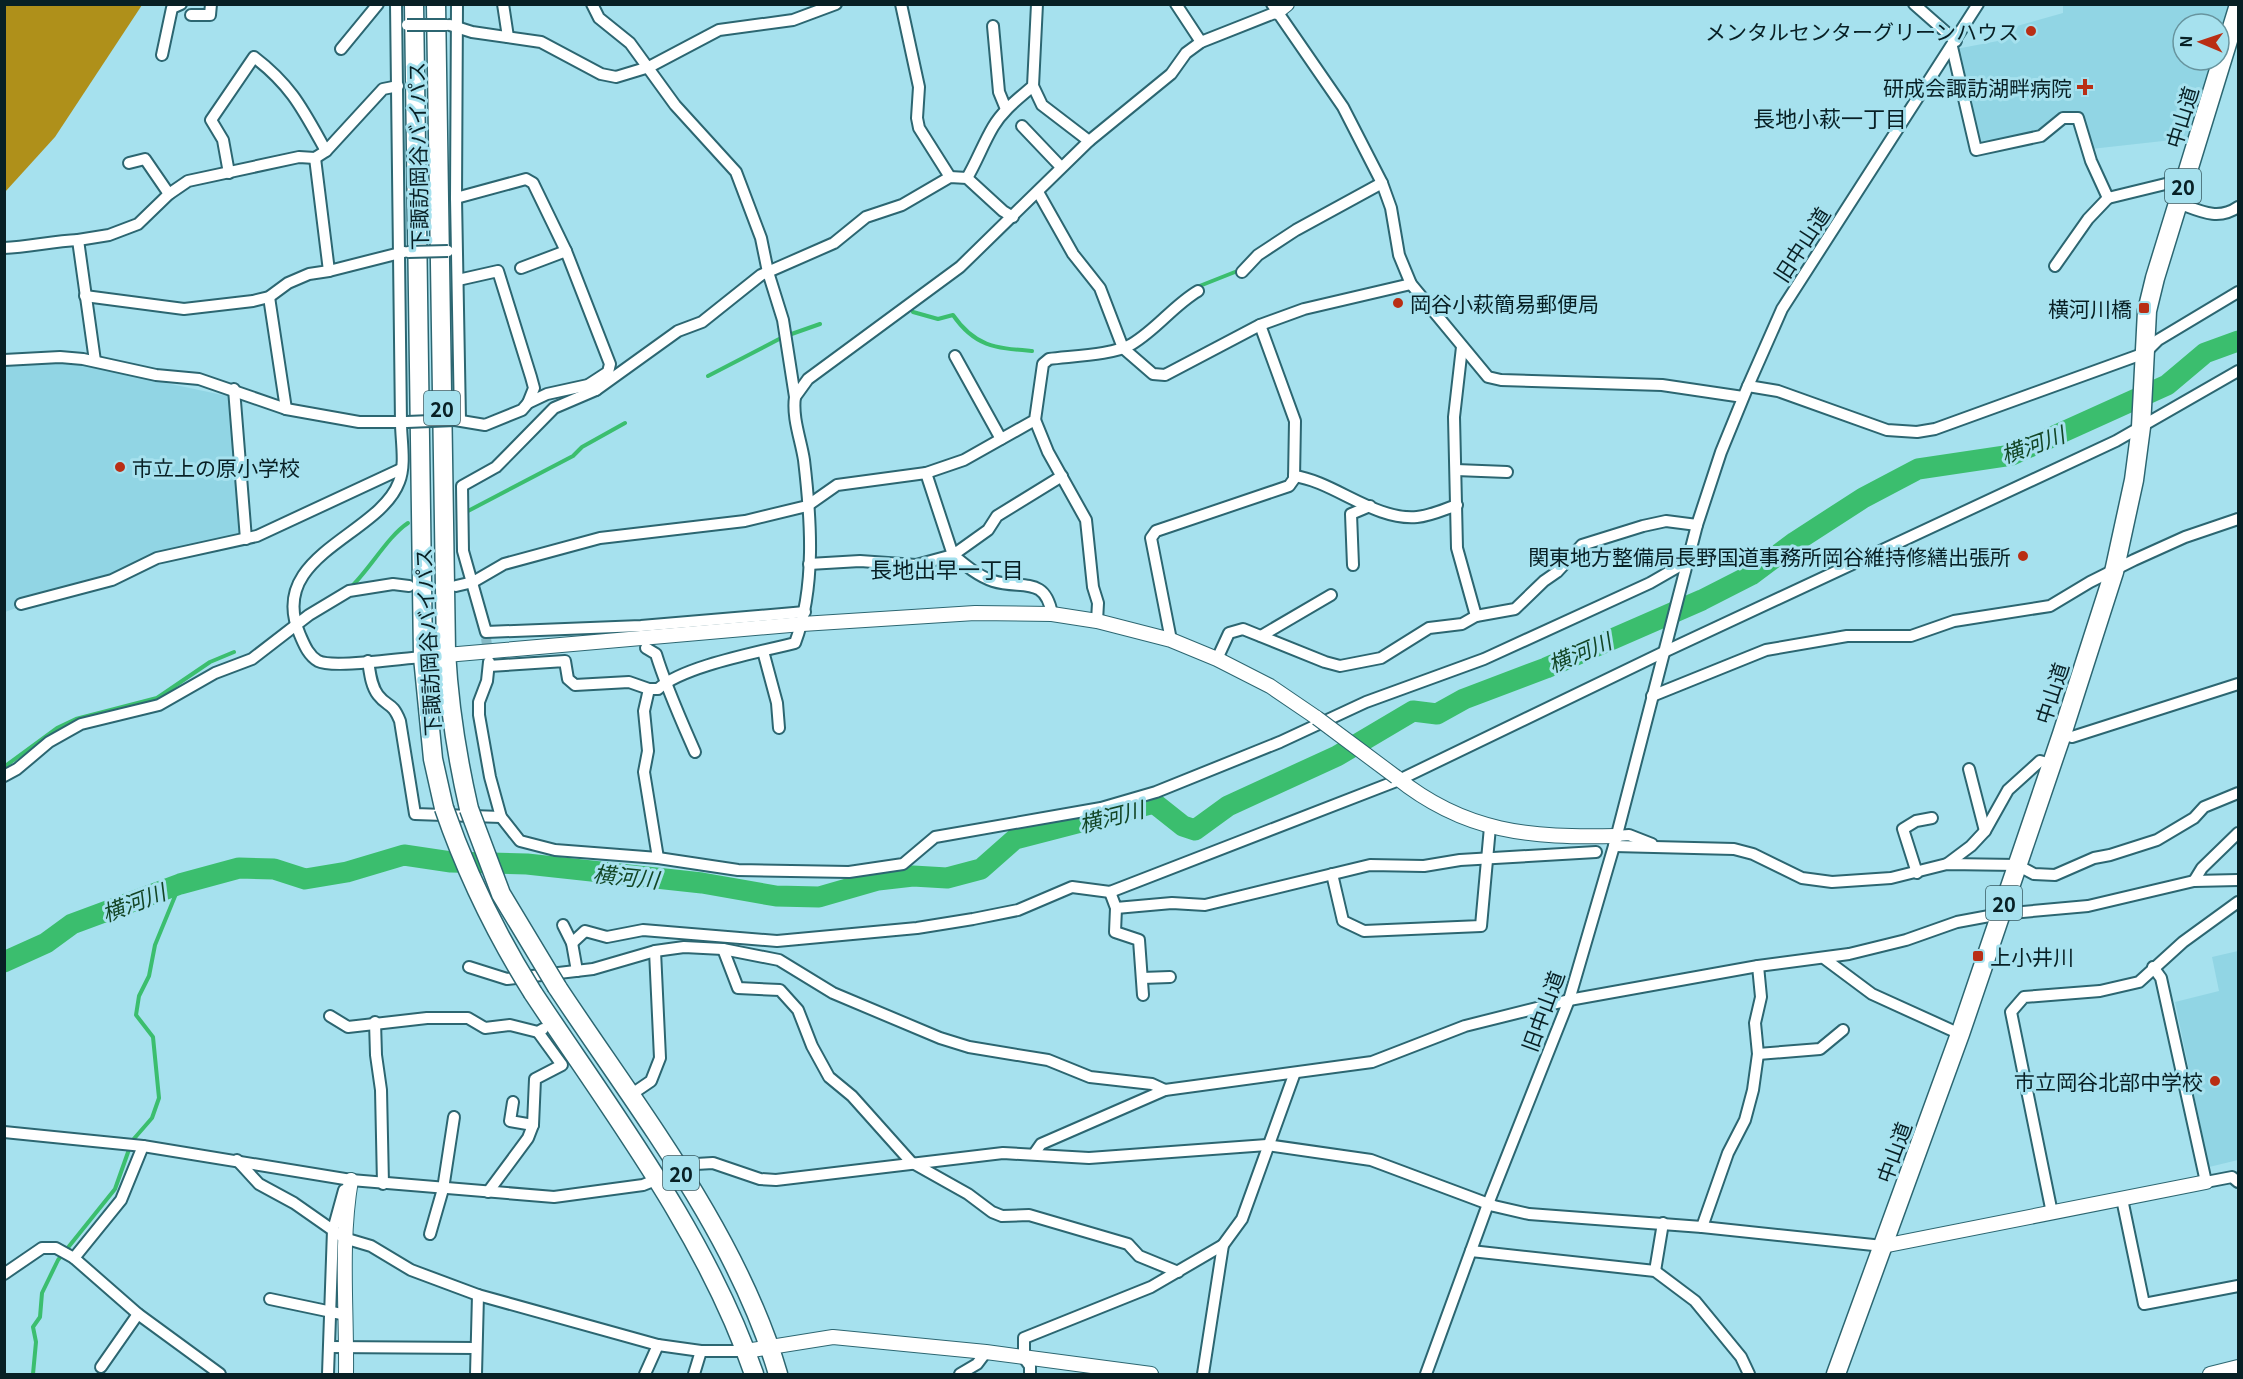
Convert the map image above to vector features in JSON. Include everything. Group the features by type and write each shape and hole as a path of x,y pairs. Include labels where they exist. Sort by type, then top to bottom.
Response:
{"highway":[{"name":"下諏訪岡谷バイパス","path":"414,4 423,657 433,759 444,808 480,903 499,939 533,993 546,1028 667,1193 721,1293 754,1374"},
{"name":"下諏訪岡谷バイパス","path":"436,4 446,652 448,697 469,809 501,894 557,987 678,1169 735,1268 770,1347 778,1374"},
{"name":"中山道","path":"1836,1374 1960,1034 2062,734 2114,572 2134,480 2142,425 2148,311 2238,8"}],"street":[{"path":"162,55 172,8 181,4"},
{"path":"190,15 210,15 212,4"},
{"path":"341,49 378,4"},
{"path":"396,4 402,25 398,86 404,252 404,422 401,469 399,482 383,506 335,542 315,562 298,587 292,612 307,650 319,661 337,664 804,618"},
{"path":"457,4 451,26 456,198 453,250 458,280 458,420"},
{"path":"503,4 508,37"},
{"path":"592,4 599,18 630,43 675,105 736,172 761,238 768,272 783,320 795,397 794,407 804,460 809,564 804,618 795,643 693,670 665,683 658,689 649,689 629,682 575,685 568,679 565,661 489,664 487,681 479,702 479,715 490,777 501,818 520,841 535,846 658,858 738,870 849,872 903,864 934,837 1101,808 1156,792 1280,742 1366,702 1484,659 1650,584 1689,563"},
{"path":"402,25 451,26 472,32 541,42 601,74 616,77 649,67 719,30 793,20 836,4"},
{"path":"901,4 919,87 917,118 919,128 950,177"},
{"path":"1037,4 1033,86 1042,105 1089,141"},
{"path":"1176,4 1201,42"},
{"path":"1914,4 1954,44 1976,150 2041,136 2063,118 2078,118 2091,161 2108,198"},
{"name":"旧中山道","path":"1426,1374 1488,1204 1569,999 1615,841 1652,696 1667,648 1697,525 1721,452 1743,397 1782,309 1978,4"},
{"path":"795,397 808,379 960,267 1089,141 1171,74 1186,53 1201,42 1279,7 1343,107 1382,183 1391,208 1399,255 1411,284 1488,377 1501,380 1662,385 1743,397"},
{"path":"993,26 999,92 1006,108"},
{"path":"229,173 222,140 211,120 254,57 278,75 297,97 326,151"},
{"path":"4,248 33,247 47,242 109,235 138,224 169,194 188,181 299,157 315,158 326,151 383,89 398,86"},
{"path":"967,178 981,156 993,127 1006,108 1033,86"},
{"path":"1022,126 1061,167"},
{"path":"315,158 329,272"},
{"path":"129,163 145,159 169,194"},
{"path":"1013,217 1003,211 967,178 950,177 902,205 866,218 834,243 768,272 702,322 678,331 592,388 554,408 496,467 462,486 463,551 486,635 804,618 975,613 1052,614 1097,621 1171,640 1217,658 1270,686 1436,804 1490,827 1553,838 1615,841 1629,835 1658,847 1734,849 1753,854 1802,878 1832,882 1891,878 1947,864 2017,865 2034,874 2055,875 2094,858 2157,840 2194,818 2204,807 2238,793"},
{"path":"456,198 526,179 533,183 566,251 610,364 608,372 592,388 547,394 528,403"},
{"path":"2055,266 2088,219 2108,198 2186,179"},
{"path":"1242,272 1258,255 1296,230 1382,183"},
{"path":"1038,192 1073,254 1100,288 1123,348 1154,374 1165,375 1260,325 1304,309 1411,284"},
{"path":"2178,204 2214,215 2227,214 2238,207"},
{"path":"78,240 95,361"},
{"path":"85,296 184,309 269,297 309,274 329,272 404,252 453,250"},
{"path":"521,268 566,251"},
{"path":"4,360 60,357 95,361 156,375 199,380 234,389 286,409 359,422 458,420 485,425 522,410 528,403 534,388 498,271 458,280"},
{"path":"1097,621 1098,603 1093,587 1086,520 1035,420 1043,364 1049,359 1131,345 1167,319 1188,297 1198,291"},
{"path":"1748,386 1788,394 1887,430 1917,432 1935,429 2145,360 2158,340 2238,292"},
{"path":"269,297 286,409"},
{"path":"1171,640 1151,537 1156,531 1289,486 1294,476 1294,421 1260,325"},
{"path":"1462,347 1454,417 1457,548 1476,616"},
{"path":"955,356 1001,439"},
{"path":"572,943 585,931 607,937 643,930 777,941 917,928 1018,910 1072,888 1110,892 1397,778 1667,648 2142,425 2238,371"},
{"path":"234,389 246,539"},
{"path":"456,586 473,582 504,564 600,538 745,521 807,506 837,485 926,473 964,460 1035,420"},
{"path":"21,604 112,580 157,558 246,539 401,469"},
{"path":"1456,470 1507,472"},
{"path":"926,473 952,555 970,570 993,581 1036,586 1049,598 1052,614"},
{"path":"809,564 860,561 916,565 952,555 988,530 998,516 1062,476"},
{"path":"1294,476 1310,478 1355,502 1416,517 1457,505"},
{"path":"1353,565 1352,514 1370,506"},
{"path":"1652,696 1766,650 1847,636 1911,636 1954,621 2050,606 2090,582 2185,537 2238,519"},
{"path":"1217,658 1229,633 1235,629 1243,629 1340,666 1381,658 1429,628 1462,624 1476,616 1515,609 1544,580 1557,572 1582,545 1643,525 1666,521 1697,525"},
{"path":"4,776 17,769 49,742 81,724 159,705 215,673 252,659 333,599 349,591 393,584 409,586"},
{"path":"1261,636 1331,595"},
{"path":"646,648 656,654 665,683 676,702 695,752"},
{"path":"763,651 777,703 779,728"},
{"path":"368,661 370,679 378,696 395,707 400,721 415,813 501,818"},
{"path":"2062,734 2072,737 2238,684"},
{"path":"649,689 644,711 648,751 644,772 658,858"},
{"path":"1947,864 1971,846 1985,831 2007,790 2040,761 2051,764"},
{"path":"1969,769 1973,793 1985,831"},
{"path":"1917,873 1903,829 1916,821 1932,818"},
{"path":"1332,874 1343,921 1364,931 1481,926 1490,827"},
{"path":"2194,882 2202,867 2238,833"},
{"path":"1116,908 1172,903 1205,905 1370,865 1424,866 1487,858 1596,852"},
{"path":"1034,1154 1041,1144 1165,1090 1294,1075 1372,1062 1466,1026 1569,999 1758,966 1825,959 1906,940 1957,922 2000,914 2088,906 2194,882 2238,880"},
{"path":"1110,892 1116,908 1115,932 1139,940 1143,995"},
{"path":"2052,1213 2011,1012 2024,997 2110,988 2139,981 2152,967 2238,902"},
{"path":"563,925 572,943 576,971"},
{"path":"470,967 507,979 593,969 655,951 684,947 723,949 779,960 833,993 940,1038 969,1047 1048,1060 1090,1077 1152,1084 1165,1090"},
{"path":"723,949 738,988 780,990 798,1010 812,1046 829,1077 852,1096 911,1162 968,1194 992,1212 1002,1216 1029,1215 1128,1244 1139,1256 1178,1272"},
{"path":"629,1096 651,1081 660,1058 655,951"},
{"path":"1825,959 1872,994 1960,1034"},
{"path":"1702,1227 1728,1153 1745,1120 1753,1090 1758,1054 1755,1023 1761,997 1758,966"},
{"path":"2152,967 2161,978 2206,1182"},
{"path":"1142,978 1170,977"},
{"path":"330,1016 348,1027 375,1022 468,1018 485,1028 510,1025 546,1028 562,1065 535,1079 533,1125 528,1138 489,1192"},
{"path":"375,1022 375,1056 381,1090 383,1184"},
{"path":"1758,1054 1820,1048 1843,1030"},
{"path":"1030,1374 1030,1366 1024,1358 1024,1338 1151,1287 1223,1245 1242,1219 1294,1075"},
{"path":"513,1102 510,1121 533,1125"},
{"path":"430,1234 443,1189 454,1117"},
{"path":"4,1132 143,1146 349,1180 554,1197 644,1185 678,1169 713,1163 760,1179 776,1180 911,1162 1003,1153 1089,1158 1267,1145 1371,1160 1488,1204 1529,1214 1702,1227 1883,1246 2232,1177 2238,1182"},
{"path":"74,1258 122,1200 143,1146"},
{"path":"236,1160 259,1184 294,1203 338,1234 371,1246 411,1270 478,1294 658,1345 701,1352 746,1351 833,1336 986,1352 1151,1374"},
{"path":"328,1374 330,1311 338,1234 349,1180"},
{"path":"2122,1199 2144,1305 2238,1286"},
{"path":"1655,1271 1663,1224"},
{"path":"338,1234 346,1315 346,1374"},
{"path":"1203,1374 1223,1245"},
{"path":"4,1274 42,1248 56,1248 74,1258 138,1314 220,1374"},
{"path":"1471,1251 1655,1271 1695,1301 1741,1357 1749,1374"},
{"path":"476,1374 478,1294"},
{"path":"270,1299 346,1315"},
{"path":"100,1367 138,1314"},
{"path":"645,1374 658,1345"},
{"path":"329,1347 476,1348"},
{"path":"694,1374 701,1352"},
{"path":"960,1374 977,1364 986,1352"},
{"path":"2210,1374 2238,1367"}],"shaded area":[{"path":"5,4 142,5 55,137 5,192"},
{"name":"研成会諏訪湖畔病院","path":"2063,5 2232,5 2230,12 2171,12 2171,72 2211,72 2190,138 2091,149 2081,115 2045,130 1979,147 1956,49 2003,40 2006,29 2063,13"},
{"name":"市立上の原小学校","path":"62,361 232,397 241,536 156,554 108,576 5,612 4,364"},
{"name":"市立岡谷北部中学校","path":"2238,951 2238,1160 2209,1167 2175,1002 2219,991 2212,957"}],"waterway":[{"path":"1197,287 1240,270"},
{"path":"913,312 938,319 953,315 961,326 978,340 997,347 1032,351"},
{"path":"708,376 783,337 820,324"},
{"name":"横河川","path":"4,962 46,943 72,924 180,884 239,868 274,869 305,879 347,872 404,855 451,862 527,864 702,883 776,896 819,897 878,880 913,876 947,878 981,869 1015,839 1154,803 1183,826 1195,830 1228,806 1337,756 1413,711 1437,714 1464,699 1546,668 1702,600 1751,575 1795,542 1863,498 1918,469 2012,455 2167,385 2205,353 2238,341"},
{"path":"468,511 573,456 582,447 625,423"},
{"path":"351,587 393,536 408,523"},
{"path":"4,767 57,728 76,719 157,698 210,662 234,652"},
{"path":"33,1374 36,1342 33,1327 40,1317 42,1293 58,1260 115,1189 132,1141 152,1118 159,1098 153,1037 136,1015 139,996 149,976 155,945 180,884"}],"tunnel":[{"path":"486,638 489,659"}],"place":[{"name":"メンタルセンターグリーンハウス","path":"2031,31"},
{"name":"研成会諏訪湖畔病院","path":"2085,87"},
{"name":"岡谷小萩簡易郵便局","path":"1398,303"},
{"name":"横河川橋","path":"2144,308"},
{"name":"市立上の原小学校","path":"120,467"},
{"name":"関東地方整備局長野国道事務所岡谷維持修繕出張所","path":"2023,556"},
{"name":"上小井川","path":"1978,956"},
{"name":"市立岡谷北部中学校","path":"2215,1081"}],"district":[{"name":"長地小萩一丁目","path":"1830,117"},
{"name":"長地出早一丁目","path":"947,568"}]}
